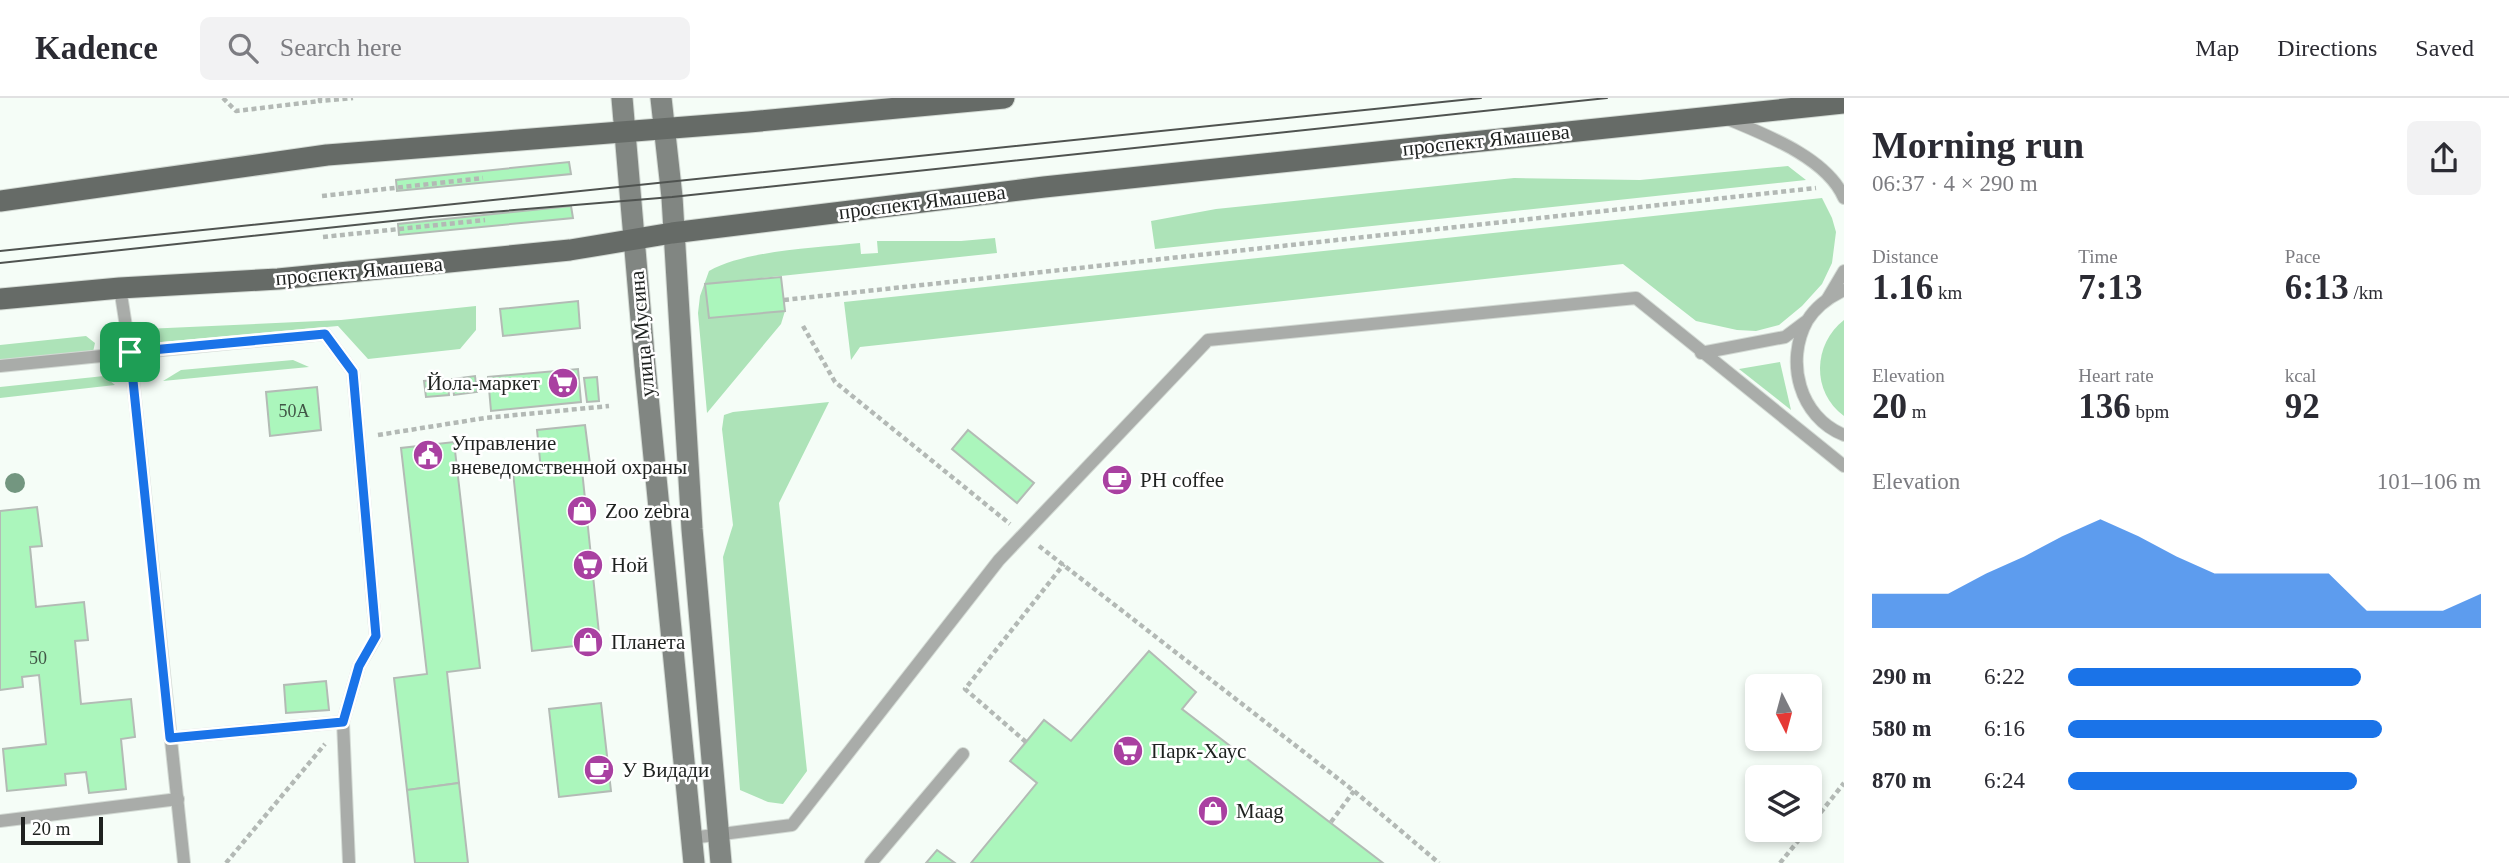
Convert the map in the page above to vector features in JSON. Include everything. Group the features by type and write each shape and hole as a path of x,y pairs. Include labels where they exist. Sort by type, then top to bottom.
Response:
{"main road":[{"path":"0,201 327,155 1004,98"},
{"name":"проспект Ямашева","path":"0,299 120,288 278,279 570,250 672,233 1044,187 1844,103"}],"street":[{"name":"улица Мусина","path":"622,98 694,863"},
{"name":"улица Мусина","path":"661,98 672,197 672,233 692,528 721,863"}],"lane":[{"path":"1721,116 1776,139 1807,158 1838,184 1844,198"},
{"path":"1701,353 1786,337 1808,320 1828,298 1844,271"},
{"path":"120,288 130,352 184,863"},
{"path":"1828,298 1844,290"},
{"path":"691,838 792,825 999,560 1208,340 1636,298 1844,466"},
{"path":"1808,320 1798,343 1796,368 1801,392 1814,413 1834,431 1844,435"},
{"path":"0,366 325,334 353,372 376,636 359,666 343,722 349,863"},
{"path":"170,738 343,722"},
{"path":"871,863 963,754"},
{"path":"0,821 178,799"}],"path":[{"path":"223,98 236,111 353,98"},
{"path":"322,196 483,178"},
{"path":"784,300 1838,184"},
{"path":"323,237 485,220"},
{"path":"803,326 835,382 1023,534 1354,791 1439,863"},
{"path":"358,438 485,418 609,406"},
{"path":"1026,741 965,689 1064,564"},
{"path":"226,863 343,722"},
{"path":"1822,810 1844,783"},
{"path":"1331,822 1354,791"},
{"path":"1780,863 1797,842"}],"green space":[{"path":"1788,166 1806,180 1155,249 1151,221 1216,209 1514,178 1640,180"},
{"path":"1822,198 1836,232 1832,263 1822,284 1802,306 1779,325 1756,331 1737,330 1696,321 1623,264 860,347 851,360 844,302"},
{"path":"995,238 997,253 705,284 709,318 785,311 781,324 707,413 698,313 700,296 709,271 742,258 803,249 860,243 861,254 878,253 877,241 961,241"},
{"path":"476,306 476,330 460,349 368,359 338,326 139,344 137,336 145,329 341,320"},
{"path":"1844,320 1844,416 1833,406 1826,394 1820,368 1826,342"},
{"path":"86,336 95,343 93,352 0,362 0,345"},
{"path":"293,360 309,367 163,381 181,370"},
{"path":"1780,362 1791,410 1739,369"},
{"path":"104,376 115,385 0,398 0,387"},
{"path":"829,402 779,503 807,771 783,804 768,802 740,790 723,557 733,525 722,429 724,415"}],"building":[{"path":"569,162 571,174 397,191 396,180"},
{"path":"571,206 573,218 399,235 398,224"},
{"path":"781,277 785,311 709,318 705,284"},
{"path":"578,301 580,328 503,336 500,309"},
{"path":"578,369 581,402 491,411 488,377"},
{"path":"475,376 477,392 454,395 452,379"},
{"path":"597,377 599,401 587,402 584,378"},
{"path":"447,379 449,395 426,397 424,381"},
{"path":"317,387 321,430 270,436 266,392"},
{"path":"585,425 590,464 541,470 537,430"},
{"path":"968,430 1034,483 1017,503 952,449"},
{"path":"454,442 480,668 447,672 459,783 407,790 394,678 427,674 401,448"},
{"path":"590,464 590,469 582,470 600,643 532,651 513,472"},
{"path":"37,507 42,546 30,547 36,607 84,602 88,640 75,641 81,704 131,699 135,737 121,739 126,789 89,793 86,772 65,774 66,785 7,791 3,749 46,744 39,675 22,677 23,687 0,690 0,511"},
{"name":"Парк-Хаус","path":"1149,651 1196,692 1182,709 1383,863 971,863 1037,783 1010,761 1044,720 1071,741"},
{"path":"326,681 329,710 286,713 284,685"},
{"path":"601,703 611,791 559,797 549,709"},
{"path":"459,783 468,863 415,863 407,790"},
{"path":"937,850 955,863 926,863"}],"tram line":[{"path":"0,251 1481,98"},
{"path":"0,263 430,217 672,197 1607,98"}],"place":[{"name":"Йола-маркет","path":"563,383"},
{"name":"Управление вневедомственной охраны","path":"428,455"},
{"name":"PH coffee","path":"1117,480"},
{"name":"Zoo zebra","path":"582,511"},
{"name":"Ной","path":"588,565"},
{"name":"Планета","path":"588,642"},
{"name":"Парк-Хаус","path":"1128,751"},
{"name":"У Видади","path":"599,770"},
{"name":"Maag","path":"1213,811"}],"route":[{"path":"325,334 353,372 376,636 359,666 343,722 170,738 130,352 325,334"}]}
